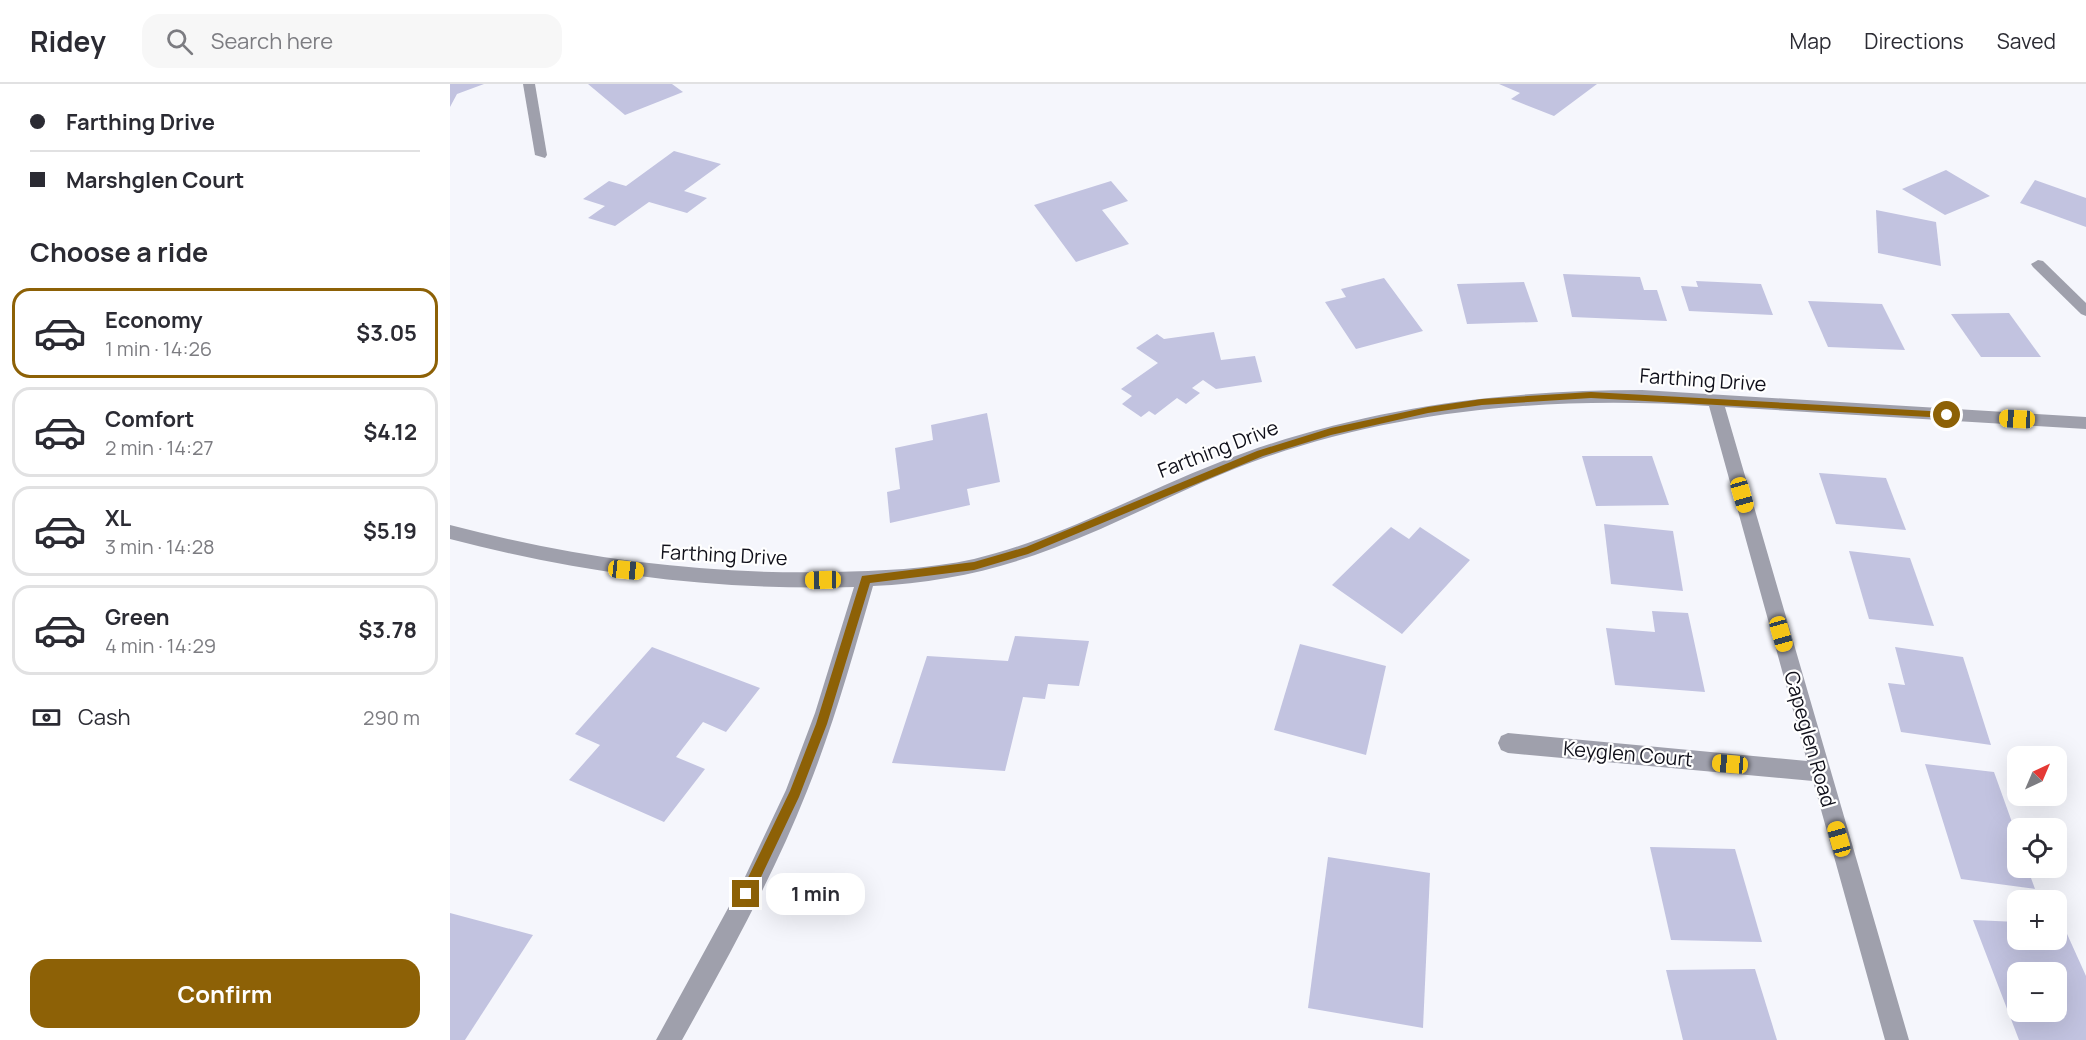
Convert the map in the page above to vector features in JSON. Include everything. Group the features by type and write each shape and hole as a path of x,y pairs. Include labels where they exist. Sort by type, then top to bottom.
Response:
{"street":[{"path":"529,84 541,155"},
{"path":"2038,264 2086,311"},
{"name":"Farthing Drive","path":"450,532 534,553 626,570 696,577 780,580 866,579 964,567 1028,550 1260,453 1373,421 1482,402 1546,397 1642,396 1716,403 2086,423"},
{"name":"Capeglen Road","path":"1716,403 1897,1040"},
{"path":"668,1040 768,853 795,793 822,724 866,579"},
{"name":"Keyglen Court","path":"1508,743 1820,772"}],"building":[{"path":"450,84 484,84 457,94 450,107"},
{"path":"588,84 672,84 683,92 625,115"},
{"path":"1499,84 1597,84 1554,116 1511,99 1520,93"},
{"path":"674,151 721,164 684,191 707,198 687,213 649,202 615,226 588,218 605,206 583,199 609,181 626,186"},
{"path":"1946,170 1990,196 1945,215 1902,189"},
{"path":"2035,180 2086,198 2086,227 2020,203"},
{"path":"1111,181 1128,201 1102,210 1129,244 1076,262 1034,205"},
{"path":"1876,210 1936,222 1941,266 1878,253"},
{"path":"1563,274 1640,277 1644,290 1657,290 1667,321 1572,317"},
{"path":"1384,278 1423,331 1356,349 1325,302 1346,297 1341,289"},
{"path":"1696,281 1761,284 1773,315 1689,311 1681,286 1698,287"},
{"path":"1524,282 1538,322 1467,324 1457,284"},
{"path":"1808,301 1882,304 1905,350 1828,347"},
{"path":"2009,313 2041,357 1981,357 1951,314"},
{"path":"1214,332 1221,360 1255,356 1262,382 1216,389 1203,380 1192,388 1200,393 1186,404 1177,398 1155,415 1149,411 1141,417 1122,404 1132,396 1121,389 1158,363 1136,348 1157,334 1164,339"},
{"path":"987,413 1000,482 967,489 970,505 890,523 887,492 900,489 895,448 933,440 931,425"},
{"path":"1582,456 1652,456 1669,505 1596,506"},
{"path":"1819,473 1886,478 1906,530 1836,524"},
{"path":"1604,524 1673,531 1683,591 1611,584"},
{"path":"1391,527 1409,539 1420,527 1470,560 1402,634 1332,585"},
{"path":"1849,551 1910,558 1934,626 1869,619"},
{"path":"1652,611 1688,613 1705,692 1615,685 1606,628 1655,632"},
{"path":"1015,636 1089,641 1079,686 1048,684 1045,699 1023,697 1005,771 892,763 927,656 1008,661"},
{"path":"1300,644 1386,666 1366,755 1274,730"},
{"path":"652,647 760,688 726,732 703,722 676,757 705,769 664,822 569,780 600,745 575,734"},
{"path":"1895,647 1963,657 1991,745 1901,732 1888,683 1905,685"},
{"path":"1925,764 1994,772 2010,818 2007,818 2007,878 2031,878 2035,889 1961,879"},
{"path":"1650,847 1735,849 1762,942 1671,940"},
{"path":"1328,857 1430,873 1423,1028 1308,1008"},
{"path":"450,913 533,935 465,1040 450,1040"},
{"path":"1973,920 2007,922 2007,950 2067,950 2067,934 2086,976 2086,1040 2019,1040 2012,1022 2067,1022 2067,962 2007,962 2007,1009"},
{"path":"1755,969 1777,1040 1683,1040 1666,970"}],"route":[{"path":"746,894 768,853 795,793 822,724 866,579 934,573 974,566 1028,550 1260,453 1373,421 1428,410 1482,402 1591,395 1642,396 1716,403 1947,415"}]}
